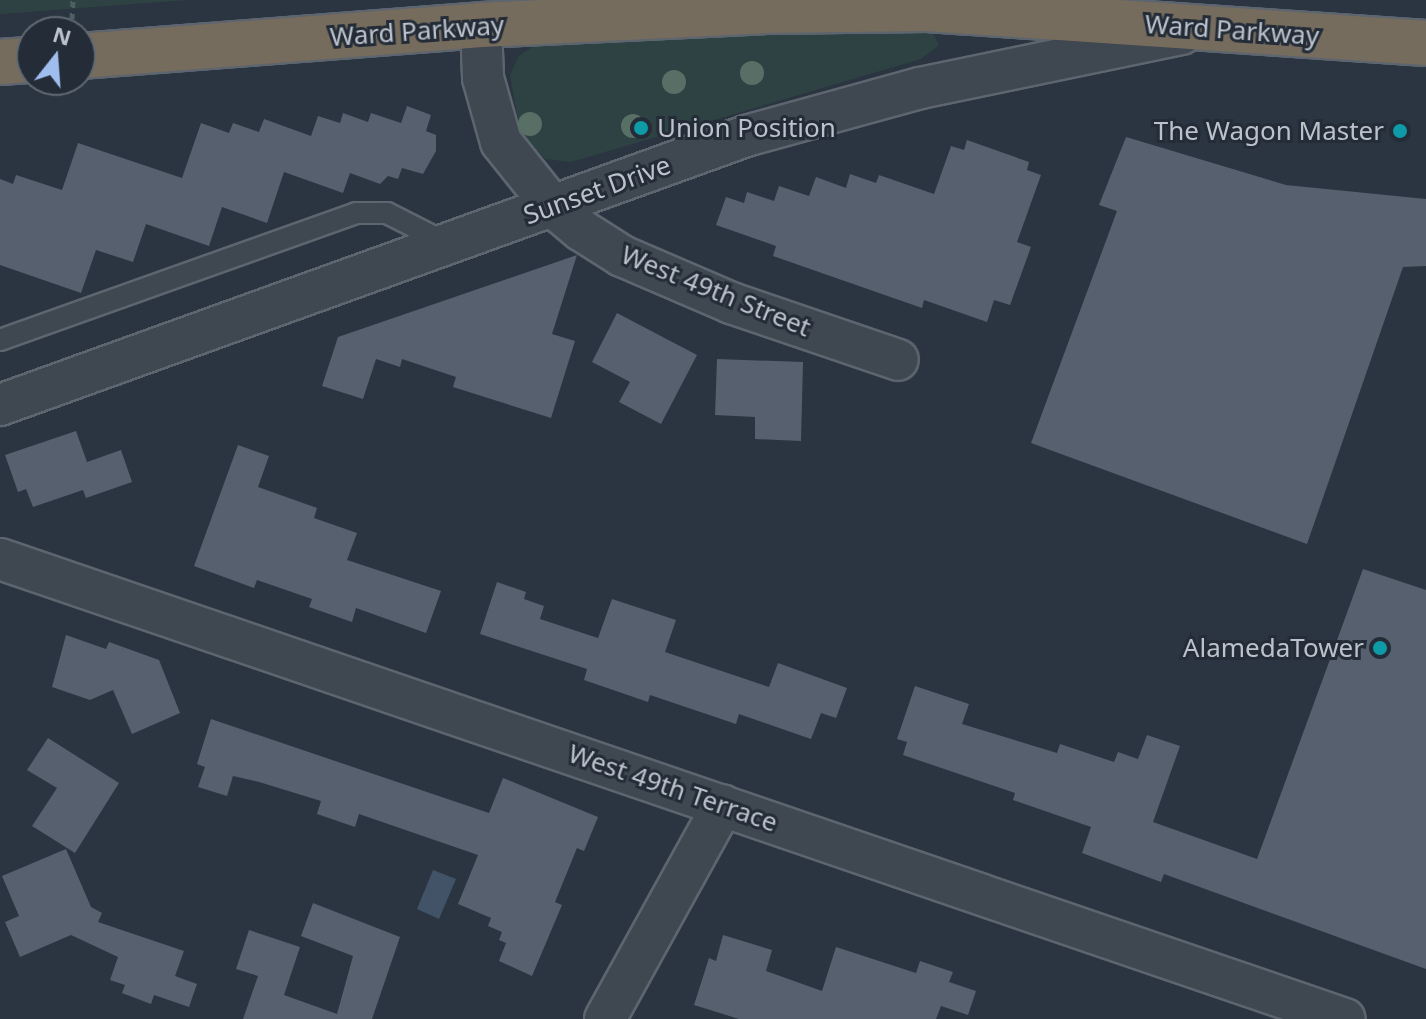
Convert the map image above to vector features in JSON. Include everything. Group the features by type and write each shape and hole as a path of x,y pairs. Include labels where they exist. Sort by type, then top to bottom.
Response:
{"highway":[{"name":"Ward Parkway","path":"96,55 481,25 701,12 927,9 1426,43"}],"street":[{"name":"West 49th Street","path":"481,25 483,78 501,142 552,206 622,256 731,303 898,360"},
{"name":"Sunset Drive","path":"0,405 746,136 920,88 1209,29"},
{"name":"West 49th Terrace","path":"0,559 1345,1019"},
{"path":"605,1019 723,805"}],"lane":[{"path":"0,340 356,213 387,213 448,244"}],"green space":[{"path":"0,0 187,0 0,14"},
{"path":"740,32 932,32 939,45 921,59 571,162 545,159 520,131 510,75 519,56 535,45"}],"water":[{"path":"433,870 456,879 439,919 417,909"}],"building":[{"path":"407,106 431,115 426,131 436,135 436,151 423,174 402,168 398,179 388,176 380,184 350,173 343,193 284,172 267,223 222,207 209,246 146,224 133,262 96,250 81,293 0,265 0,179 13,184 16,175 62,190 78,143 182,178 201,123 229,133 233,123 259,132 264,119 311,136 318,116 340,123 343,113 368,122 371,113 401,123"},
{"path":"1126,137 1286,185 1426,199 1426,266 1403,267 1307,544 1031,443 1117,211 1099,205"},
{"path":"967,140 1029,162 1027,170 1041,175 1017,242 1031,247 1010,305 994,300 987,322 924,300 922,308 773,256 776,246 716,225 726,197 744,203 747,192 774,201 779,186 809,196 816,177 846,188 850,174 876,183 879,175 934,194 951,146 964,150"},
{"path":"577,255 552,334 575,341 551,418 453,387 456,377 402,359 400,367 376,359 363,399 322,386 338,337"},
{"path":"617,313 697,355 661,424 619,402 630,382 592,362"},
{"path":"717,359 803,362 801,441 755,439 755,417 715,415"},
{"path":"76,431 87,462 121,450 132,482 86,498 83,490 33,507 26,489 18,492 5,455"},
{"path":"238,445 269,456 258,487 317,508 314,518 357,533 347,560 441,591 426,633 356,608 352,622 309,607 312,599 257,580 254,588 194,566"},
{"path":"1363,569 1426,590 1426,969 1164,874 1161,882 1082,853 1091,827 1013,800 1015,793 903,755 907,742 897,739 915,686 969,704 962,724 1057,753 1060,744 1114,762 1118,752 1138,759 1147,735 1180,746 1153,822 1257,859"},
{"path":"497,582 526,592 524,599 544,606 540,619 598,638 612,599 676,620 665,652 769,687 778,663 847,688 836,718 821,713 811,739 739,714 736,724 650,695 648,702 584,680 587,669 480,634"},
{"path":"66,635 106,649 109,642 159,660 180,713 132,734 113,690 90,700 52,687"},
{"path":"211,719 489,813 503,778 598,817 584,851 577,848 555,902 562,905 532,976 499,961 506,943 499,940 502,932 488,926 491,918 458,904 478,855 359,814 355,827 317,814 321,801 259,782 233,776 227,796 198,787 205,767 197,764"},
{"path":"48,738 119,783 75,853 32,826 57,788 27,770"},
{"path":"66,849 91,907 102,913 98,922 184,951 175,976 197,984 189,1007 154,995 151,1004 122,993 125,985 110,980 118,957 71,935 20,957 5,922 19,916 2,876"},
{"path":"313,903 400,937 372,1019 243,1019 258,976 236,969 249,930 300,947 284,995 337,1014 353,956 301,936"},
{"path":"723,935 772,950 766,971 822,991 836,947 916,973 920,961 953,972 949,982 976,991 968,1015 941,1006 936,1019 739,1019 694,1005 709,958 716,961"}],"place":[{"name":"Union Position","path":"641,128"},
{"name":"The Wagon Master","path":"1400,131"},
{"name":"AlamedaTower","path":"1380,648"}]}
